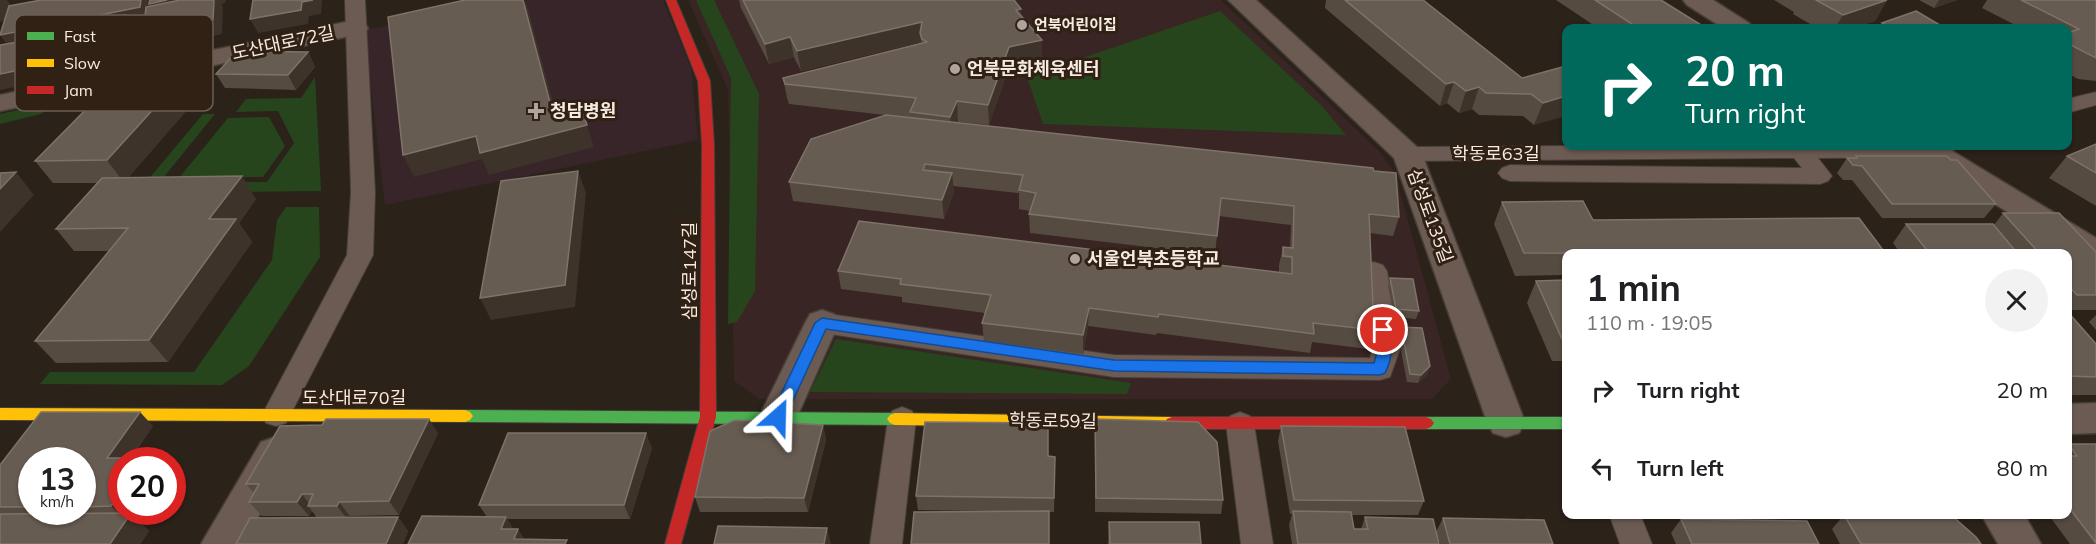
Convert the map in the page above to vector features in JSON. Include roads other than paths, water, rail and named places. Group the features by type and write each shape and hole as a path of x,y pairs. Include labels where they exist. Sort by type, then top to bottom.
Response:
{"street":[{"name":"삼성로147길","path":"671,0 704,81 708,146 708,417 673,544"},
{"name":"삼성로135길","path":"1241,0 1407,154 1506,422"},
{"path":"1696,0 1734,24"},
{"name":"도산대로72길","path":"213,58 355,28"},
{"name":"도산대로72길","path":"0,103 15,100"},
{"path":"1938,150 2096,253"},
{"name":"도산대로70길","path":"0,414 708,417"},
{"path":"221,544 286,416"},
{"name":"학동로59길","path":"708,417 1240,424 1562,423"},
{"path":"2072,418 2096,418"},
{"path":"2004,519 2021,544"}],"lane":[{"path":"286,416 360,255 363,192 355,0"},
{"path":"2072,105 2096,98"},
{"name":"학동로63길","path":"1407,154 1854,150"},
{"path":"1510,173 1820,176 1801,152"},
{"path":"778,417 822,323 1114,366 1380,369 1386,349 1374,271"},
{"path":"886,544 902,419"},
{"path":"1240,424 1257,544"},
{"path":"1626,519 1636,544"}],"place":[{"name":"언북어린이집","path":"1022,25"},
{"name":"언북문화체육센터","path":"955,69"},
{"name":"청담병원","path":"536,111"},
{"name":"서울언북초등학교","path":"1075,259"}]}
